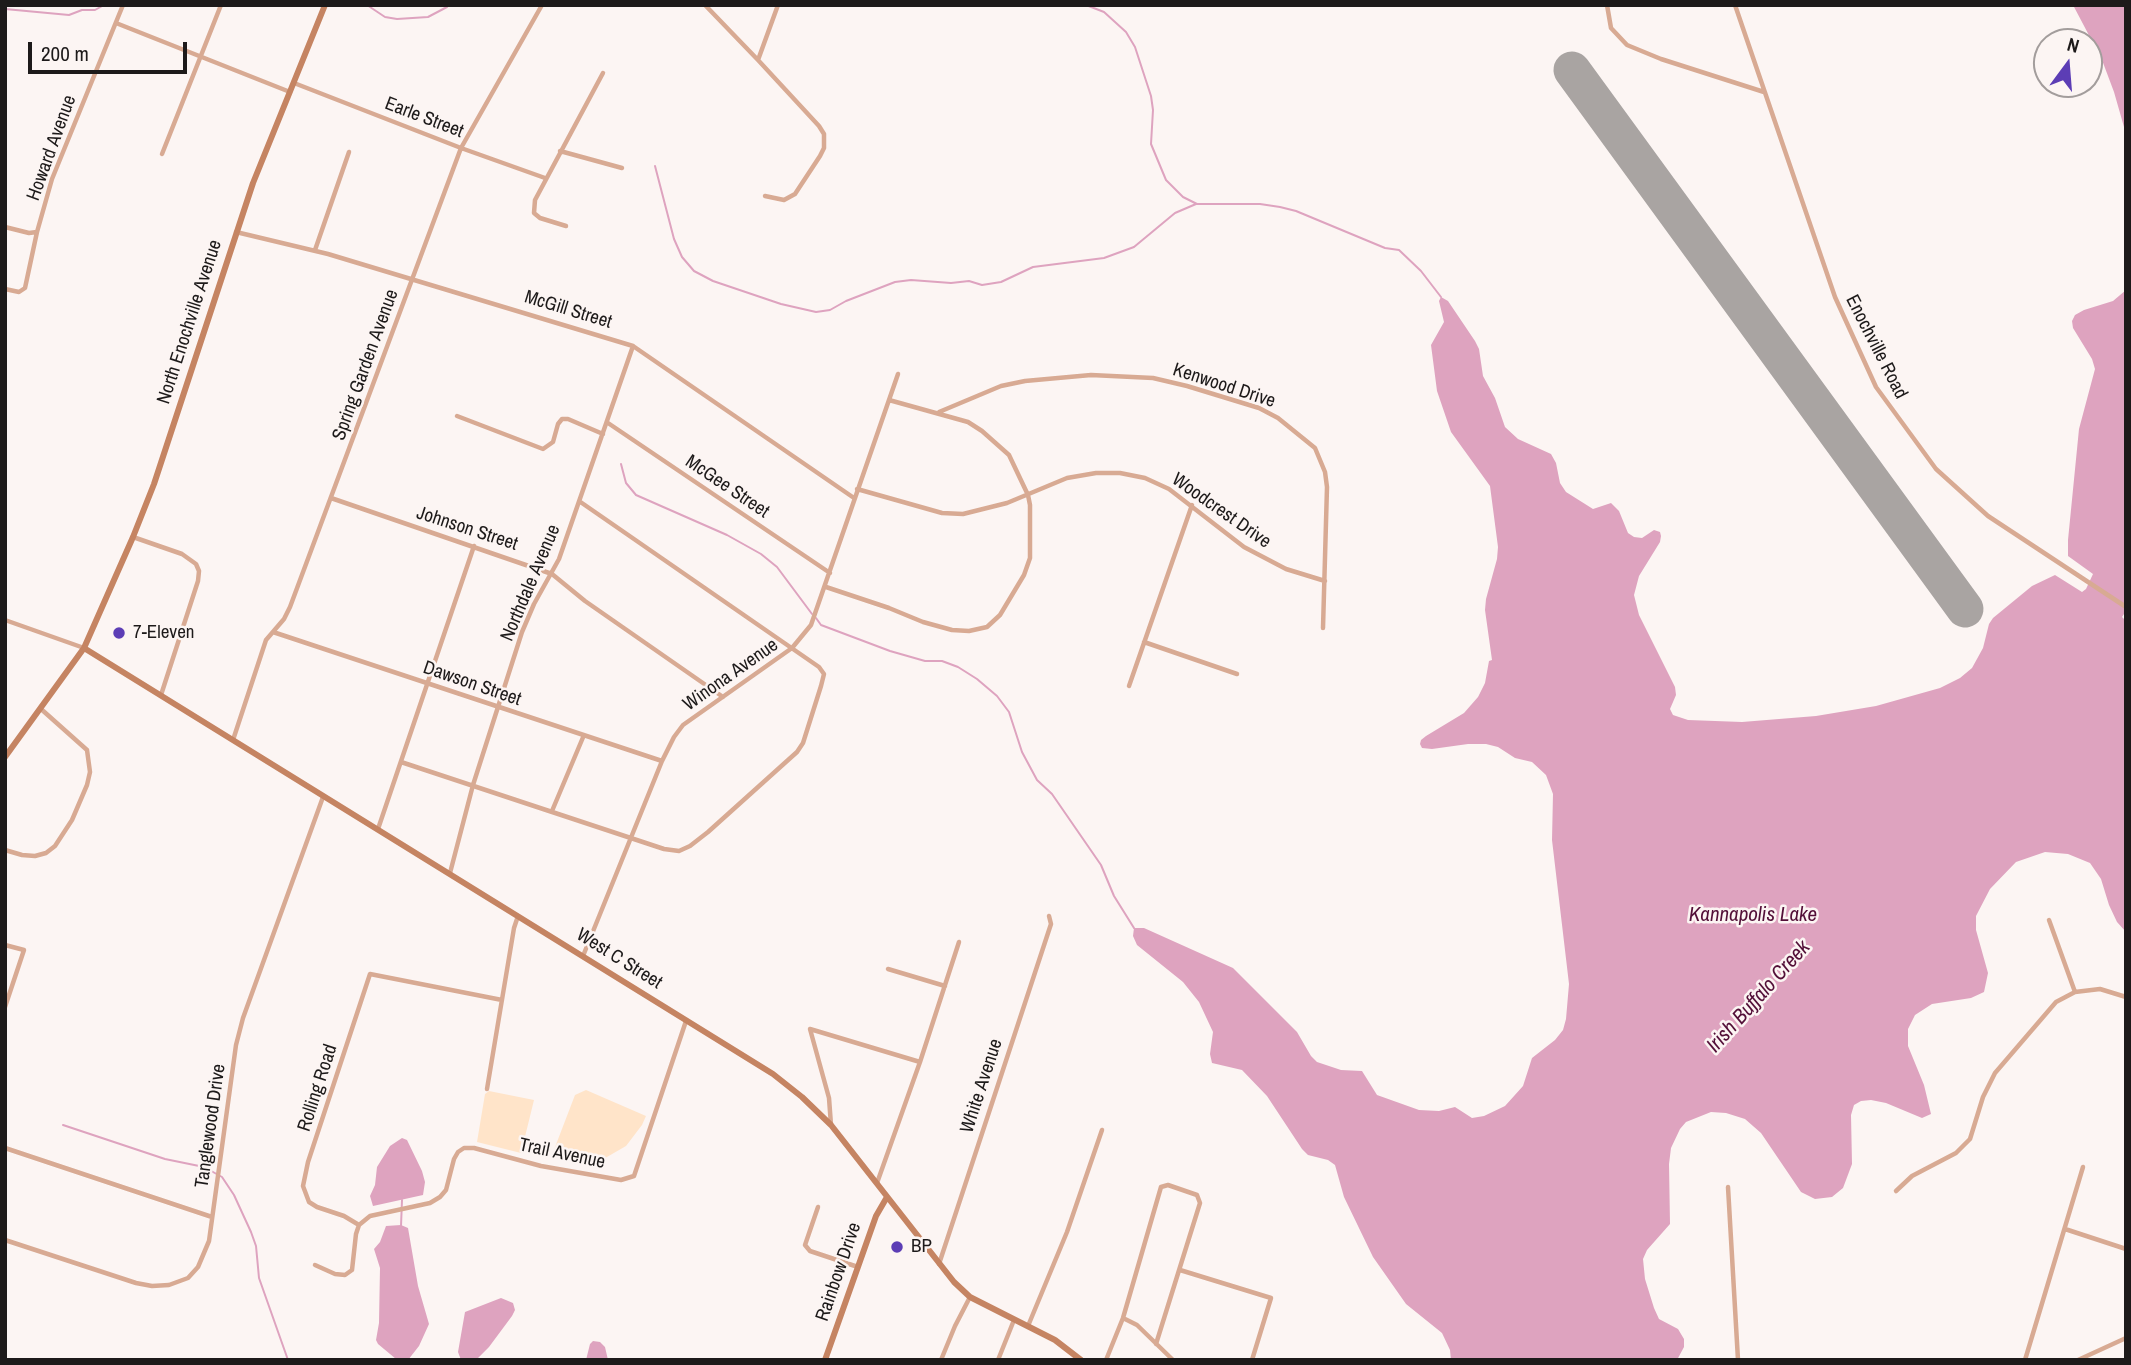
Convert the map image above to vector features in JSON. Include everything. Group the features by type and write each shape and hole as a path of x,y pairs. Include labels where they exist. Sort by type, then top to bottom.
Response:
{"main road":[{"name":"North Enochville Avenue","path":"5,757 84,648 133,537 154,484 236,232 325,5"},
{"name":"West C Street","path":"84,648 773,1074 831,1125 939,1265 971,1297 1055,1340 1081,1360"},
{"name":"Rainbow Drive","path":"825,1360 876,1216 887,1197"}],"street":[{"name":"Howard Avenue","path":"5,289 19,292 25,288 52,179 123,5"},
{"path":"162,154 221,5"},
{"name":"Spring Garden Avenue","path":"233,740 265,640 284,619 290,607 461,148 542,5"},
{"path":"705,5 819,126 825,141 820,156 791,197 784,200 765,196"},
{"path":"758,60 778,5"},
{"path":"1607,5 1611,28 1627,45 1661,59 1764,92"},
{"name":"Enochville Road","path":"1734,5 1835,297 1876,387 1936,470 1988,516 2126,607"},
{"path":"116,23 290,92"},
{"path":"566,226 540,218 534,213 535,200 603,73"},
{"name":"Earle Street","path":"294,83 545,178"},
{"path":"315,251 349,152"},
{"path":"560,152 622,168"},
{"path":"5,227 29,233 37,232"},
{"name":"McGill Street","path":"236,232 413,278 634,346 854,498"},
{"name":"Northdale Avenue","path":"450,873 473,785 527,617 559,559 634,346"},
{"name":"Winona Avenue","path":"583,956 674,737 684,725 792,648 811,625 898,374"},
{"name":"Kenwood Drive","path":"939,412 1001,386 1091,375 1153,378 1259,408 1278,418 1315,448 1325,472 1327,487 1323,628"},
{"path":"826,587 923,622 952,630 969,631 987,627 1000,615 1012,598 1030,558 1028,495 1009,455 968,422 889,400"},
{"path":"457,416 544,449 553,442 562,419 603,434"},
{"name":"McGee Street","path":"608,423 830,573"},
{"name":"Woodcrest Drive","path":"858,489 942,513 963,514 990,509 1067,478 1096,473 1120,473 1145,478 1169,489 1244,547 1266,560 1325,581"},
{"name":"Johnson Street","path":"331,498 552,574 584,601 723,696"},
{"path":"401,762 664,849 679,851 690,846 797,752 803,743 824,674 819,667 579,500"},
{"path":"1129,687 1192,505"},
{"path":"133,537 182,554 196,564 199,571 160,696"},
{"path":"378,829 474,546"},
{"path":"5,620 84,648"},
{"name":"Dawson Street","path":"273,632 662,761"},
{"path":"1144,642 1237,674"},
{"path":"5,850 22,855 46,853 63,835 88,785 90,772 87,750 41,709"},
{"path":"552,811 583,735"},
{"name":"Tanglewood Drive","path":"5,1240 152,1286 188,1278 198,1267 209,1241 236,1045 243,1018 324,796"},
{"path":"488,1089 518,915"},
{"name":"White Avenue","path":"939,1265 1051,924 1049,916"},
{"path":"2049,920 2075,992"},
{"path":"877,1183 959,942"},
{"path":"5,944 24,950 5,1007"},
{"path":"888,969 945,986"},
{"name":"Rolling Road","path":"359,1225 344,1216 317,1208 309,1202 303,1186 308,1162 370,974 502,1000"},
{"path":"1896,1191 1912,1176 1956,1153 1970,1139 1983,1097 1995,1073 2056,1002 2075,992 2100,989 2126,997"},
{"name":"Trail Avenue","path":"359,1225 370,1216 430,1203 440,1197 446,1190 454,1159 464,1148 474,1148 541,1166 621,1180 634,1176 686,1020"},
{"path":"831,1125 829,1098 810,1029 920,1062"},
{"path":"1028,1326 1067,1232 1102,1130"},
{"path":"5,1148 212,1217"},
{"path":"2025,1360 2083,1167"},
{"path":"1106,1360 1123,1318 1161,1187 1168,1185 1197,1195 1200,1203 1156,1344"},
{"path":"1728,1187 1738,1360"},
{"path":"818,1207 805,1245 810,1251 858,1267"},
{"path":"315,1265 335,1274 345,1275 352,1270 359,1225"},
{"path":"2065,1229 2126,1249"},
{"path":"1180,1270 1271,1298 1252,1360"},
{"path":"941,1360 971,1297"},
{"path":"1123,1318 1137,1325 1173,1360"},
{"path":"998,1360 1014,1320"},
{"path":"2078,1360 2126,1338"}],"shaded area":[{"path":"586,1090 646,1116 642,1125 626,1146 600,1161 586,1163 552,1155 575,1095"},
{"path":"489,1091 534,1100 521,1153 477,1142 485,1094"}],"water":[{"path":"2073,5 2126,5 2126,134 2103,63 2103,28 2085,28"},
{"name":"Kannapolis Lake","path":"2126,290 2126,611 2122,617 2126,621 2126,932 2117,922 2101,879 2090,863 2068,854 2045,852 2016,862 1990,889 1976,916 1976,930 1988,973 1984,992 1971,998 1932,1004 1915,1015 1908,1029 1908,1046 1924,1085 1931,1114 1922,1118 1886,1103 1871,1100 1854,1105 1851,1115 1852,1164 1843,1188 1832,1197 1815,1199 1801,1192 1761,1133 1745,1119 1711,1112 1686,1122 1671,1148 1670,1224 1647,1250 1643,1259 1645,1279 1659,1319 1678,1329 1684,1339 1684,1347 1677,1360 1451,1360 1450,1350 1442,1333 1406,1304 1373,1257 1344,1197 1335,1165 1328,1160 1308,1155 1302,1149 1267,1096 1242,1070 1212,1063 1210,1054 1213,1032 1199,1002 1183,982 1137,945 1133,936 1134,928 1144,928 1233,968 1297,1032 1317,1062 1341,1070 1362,1071 1377,1095 1419,1110 1439,1111 1455,1107 1472,1118 1484,1116 1505,1106 1523,1086 1532,1058 1563,1030 1569,984 1552,840 1553,794 1546,775 1532,762 1515,758 1498,747 1486,744 1432,749 1422,748 1420,744 1426,736 1464,713 1478,697 1485,683 1489,661 1492,660 1486,599 1498,547 1490,486 1451,432 1437,391 1431,345 1444,322 1439,301 1441,297 1448,301 1479,349 1483,376 1495,398 1505,427 1518,439 1551,454 1556,463 1560,483 1566,492 1593,509 1611,503 1619,511 1628,533 1634,537 1642,538 1654,530 1660,532 1660,542 1639,576 1634,595 1639,615 1675,687 1676,695 1670,709 1673,715 1688,720 1742,722 1816,716 1876,706 1940,688 1960,678 1972,668 1983,648 1993,618 2032,586 2055,575 2082,592 2086,589 2093,574 2068,556 2068,540 2079,429 2095,369 2073,328 2072,321 2075,315 2113,301"},
{"path":"402,1138 407,1140 422,1171 425,1182 423,1195 373,1206 370,1196 375,1185 377,1167 390,1146"},
{"path":"401,1225 408,1228 418,1286 429,1324 419,1346 408,1360 396,1359 376,1340 380,1268 374,1249 386,1226"},
{"path":"501,1298 513,1303 515,1310 512,1316 476,1360 461,1360 458,1352 465,1312"},
{"path":"593,1341 600,1342 605,1347 608,1360 586,1360"}],"waterway":[{"path":"5,9 69,15 82,10 95,10 104,5"},
{"path":"367,5 385,17 397,19 428,17 447,7"},
{"path":"1086,5 1104,12 1126,32 1135,47 1151,96 1151,144 1166,180 1183,197 1197,204 1260,204 1280,207 1385,248 1399,250 1421,271 1441,297"},
{"path":"655,166 674,239 682,257 694,271 713,281 781,304 816,312 830,310 895,282 969,281 982,285 1001,282 1033,267 1104,258 1134,247 1175,213 1196,204"},
{"path":"621,464 626,483 636,495 727,535 761,554 777,567 812,614"},
{"path":"816,618 821,625 890,651 925,661 942,661 958,667 997,696 1009,712 1022,752 1037,780 1052,794 1101,865 1114,896 1134,928"},
{"path":"63,1125 165,1159 204,1167 222,1177 234,1195 251,1232 256,1246 259,1278 288,1360"},
{"path":"401,1226 402,1200"}],"runway":[{"path":"1572,70 1965,609"}],"place":[{"name":"7-Eleven","path":"119,633"},
{"name":"BP","path":"897,1247"}],"water label":[{"name":"Irish Buffalo Creek","path":"1759,997"}]}
